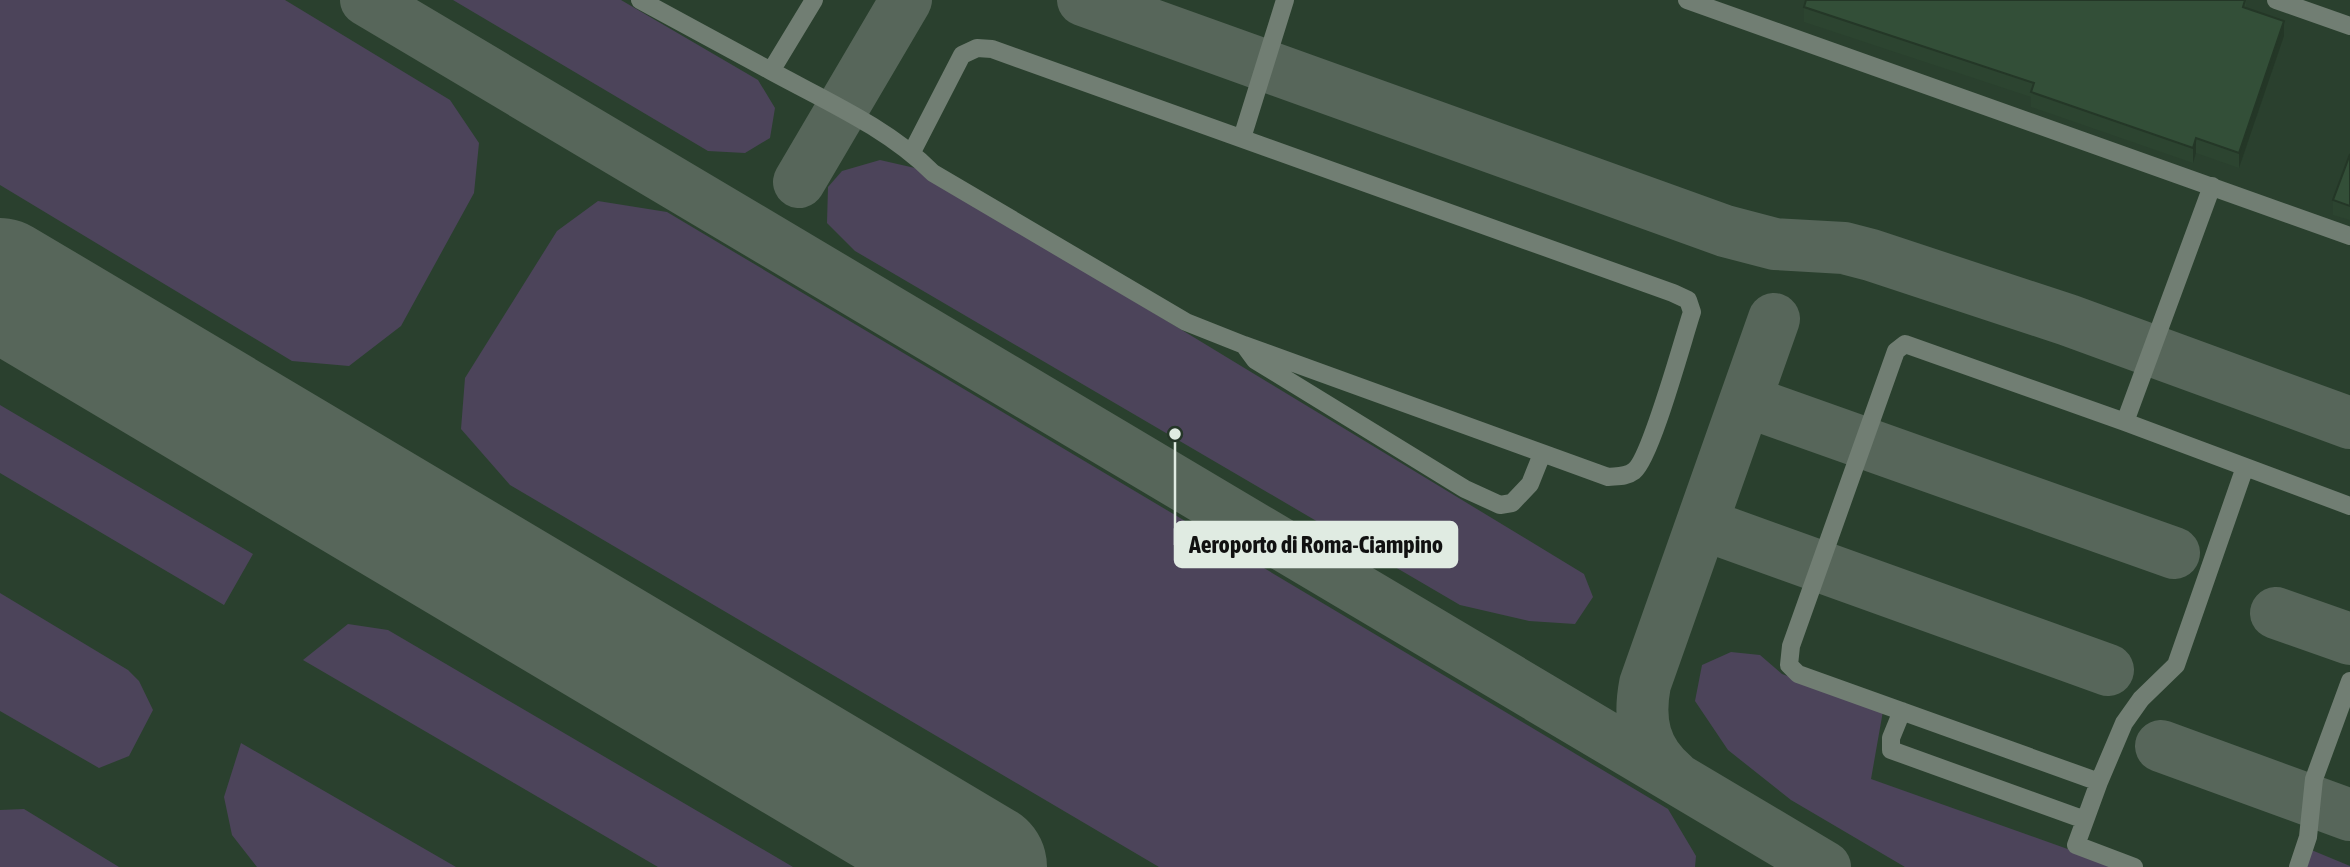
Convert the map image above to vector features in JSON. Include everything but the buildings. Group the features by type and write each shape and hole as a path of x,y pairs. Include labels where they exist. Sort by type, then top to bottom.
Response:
{"lane":[{"path":"640,0 858,118 912,152 933,173 1186,322 1608,477 1624,476 1636,469 1649,445 1692,312 1688,300 992,48 977,48 962,55 912,152"},
{"path":"771,71 814,0"},
{"path":"1242,138 1285,0"},
{"path":"1687,0 2350,236"},
{"path":"2284,3 2350,26"},
{"path":"2125,422 2212,186"},
{"path":"2099,782 1798,674 1789,666 1791,646 1896,351 1905,344 2350,506"},
{"path":"1244,345 1255,360 1299,388 1465,489 1500,505 1512,503 1525,491 1542,454"},
{"path":"2134,867 2076,845 2124,723 2141,699 2176,665 2245,467"},
{"path":"2298,867 2308,837 2314,779 2345,709 2350,681"},
{"path":"1902,711 1891,738 1891,750 2085,820"}],"shaded area":[{"path":"0,0 2350,0 2350,867 0,867"},
{"path":"0,0 285,0 450,100 479,143 474,193 401,326 349,366 292,361 0,185"},
{"path":"453,0 621,0 758,80 775,108 770,138 745,153 708,151"},
{"path":"880,160 915,168 1584,574 1593,597 1575,624 1529,621 1460,605 855,251 827,223 828,187 842,171"},
{"path":"598,201 667,212 1668,809 1696,856 1695,867 1159,867 510,485 461,429 465,378 557,231"},
{"path":"0,405 253,554 224,605 0,473"},
{"path":"0,593 128,670 139,681 153,710 129,756 99,768 0,711"},
{"path":"348,624 388,630 793,867 658,867 303,660"},
{"path":"1731,652 1760,655 1782,674 1883,711 1871,779 2118,867 1905,867 1791,800 1728,750 1695,701 1702,665"},
{"path":"241,743 456,867 257,867 232,835 224,797"},
{"path":"24,809 119,867 0,867 0,810"},
{"path":"2309,849 2350,866 2350,867 2302,867"}],"taxiway":[{"path":"366,0 1825,867"},
{"path":"799,182 906,0"},
{"path":"1083,0 1725,231 1775,244 1844,248 1871,255 2068,320 2350,423"},
{"path":"1674,776 1656,756 1646,734 1642,710 1645,684 1774,319"},
{"path":"1746,401 2174,553"},
{"path":"1702,524 2108,670"},
{"path":"2276,613 2350,639"},
{"path":"2161,746 2350,815"}],"runway":[{"path":"0,283 982,867"}],"place":[{"name":"Aeroporto di Roma-Ciampino","path":"1175,434"}]}
